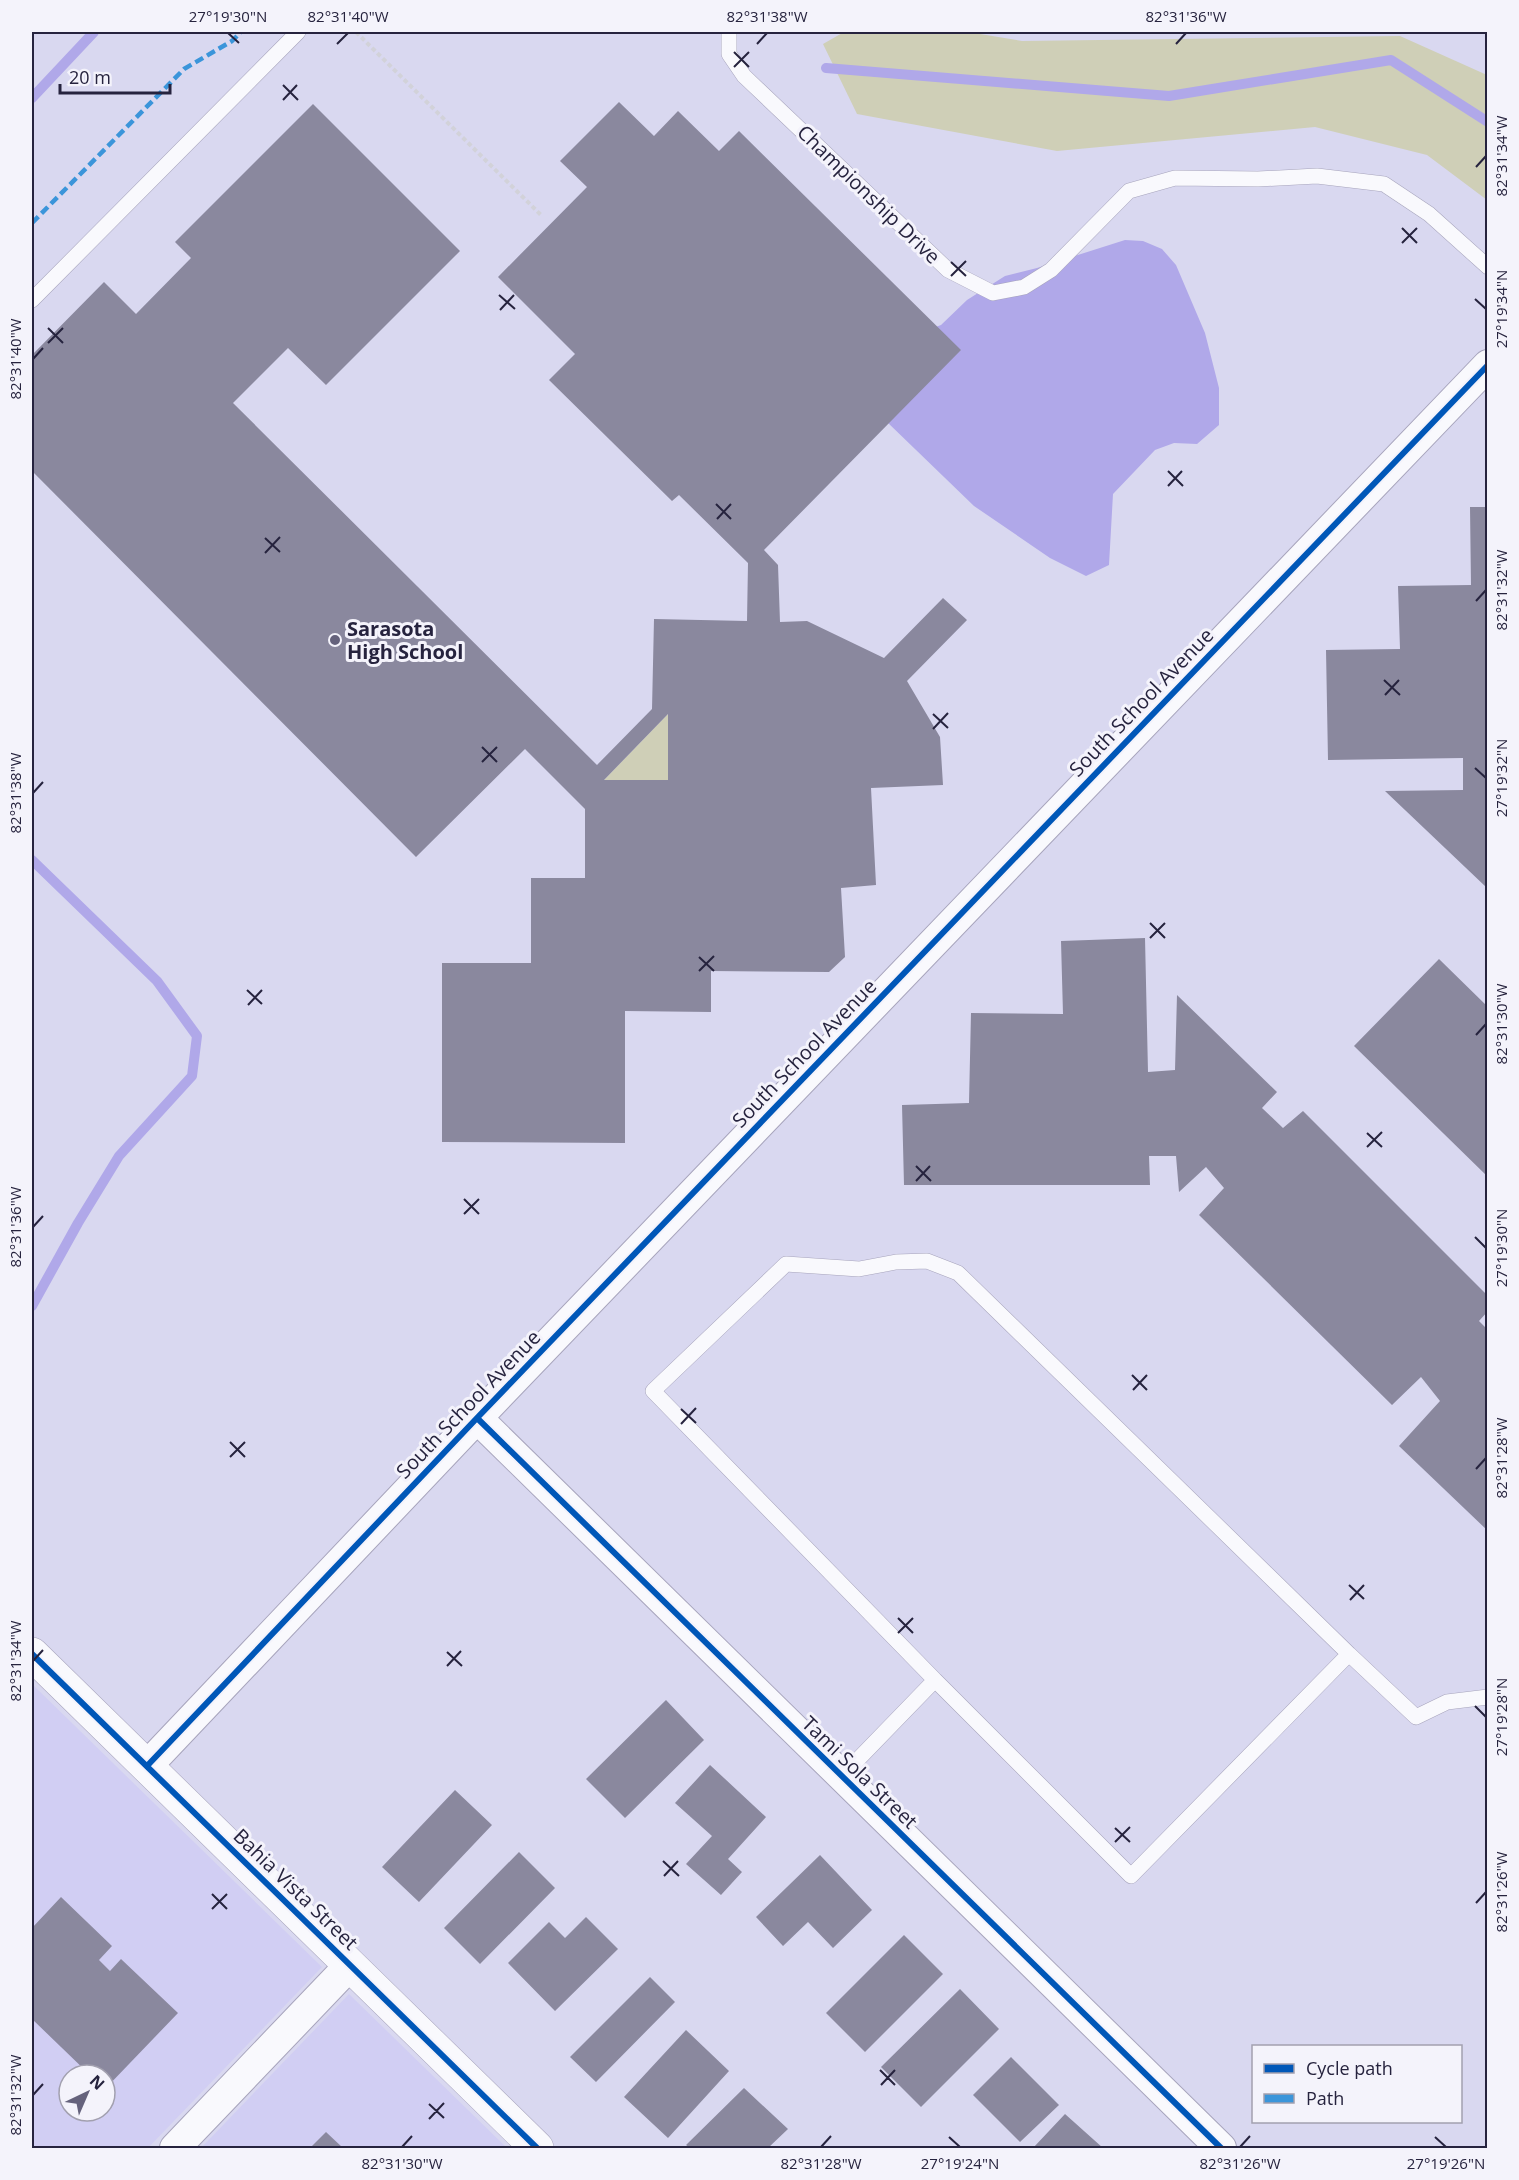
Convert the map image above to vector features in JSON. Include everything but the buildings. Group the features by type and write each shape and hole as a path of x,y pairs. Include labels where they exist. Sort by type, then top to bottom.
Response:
{"street":[{"name":"South School Avenue","path":"147,1766 477,1418 1488,365"},
{"name":"Tami Sola Street","path":"477,1418 1221,2148"},
{"name":"Bahia Vista Street","path":"32,1654 537,2148"},
{"name":"Bahia Vista Street","path":"175,2148 350,1965"}],"lane":[{"path":"32,300 298,32"},
{"name":"Championship Drive","path":"729,32 729,54 744,76 948,270 993,293 1024,287 1052,270 1129,191 1175,178 1258,179 1317,176 1384,184 1429,214 1488,267"},
{"path":"1349,1654 1131,1876 935,1680 653,1391 786,1264 859,1269 896,1262 927,1261 958,1273 1416,1717 1447,1702 1488,1697"},
{"path":"841,1777 935,1680"}],"path":[{"path":"356,32 542,216"}],"shaded area":[{"path":"1125,240 1143,241 1162,249 1176,265 1205,333 1219,388 1219,425 1197,444 1174,443 1155,450 1113,494 1109,565 1086,576 1050,558 974,506 886,421 922,332 941,325 967,300 1005,276"},
{"path":"32,1684 322,1967 148,2148 32,2148"},
{"path":"349,1994 507,2148 201,2148"}],"green space":[{"path":"844,32 968,32 1022,41 1400,36 1487,75 1487,200 1427,155 1315,127 1057,151 857,114 823,44"},
{"path":"668,714 668,780 604,780"}],"waterway":[{"path":"32,98 94,32"},
{"path":"826,68 1169,96 1391,60 1488,122"},
{"path":"32,860 157,981 197,1036 192,1076 119,1156 78,1223 32,1306"}],"marked path":[{"path":"32,223 184,69 232,41 241,32"}],"cycle path":[{"path":"147,1766 477,1418 1488,365"},
{"path":"477,1418 1221,2148"},
{"path":"32,1654 537,2148"}],"place":[{"name":"Sarasota High School","path":"335,640"}]}
